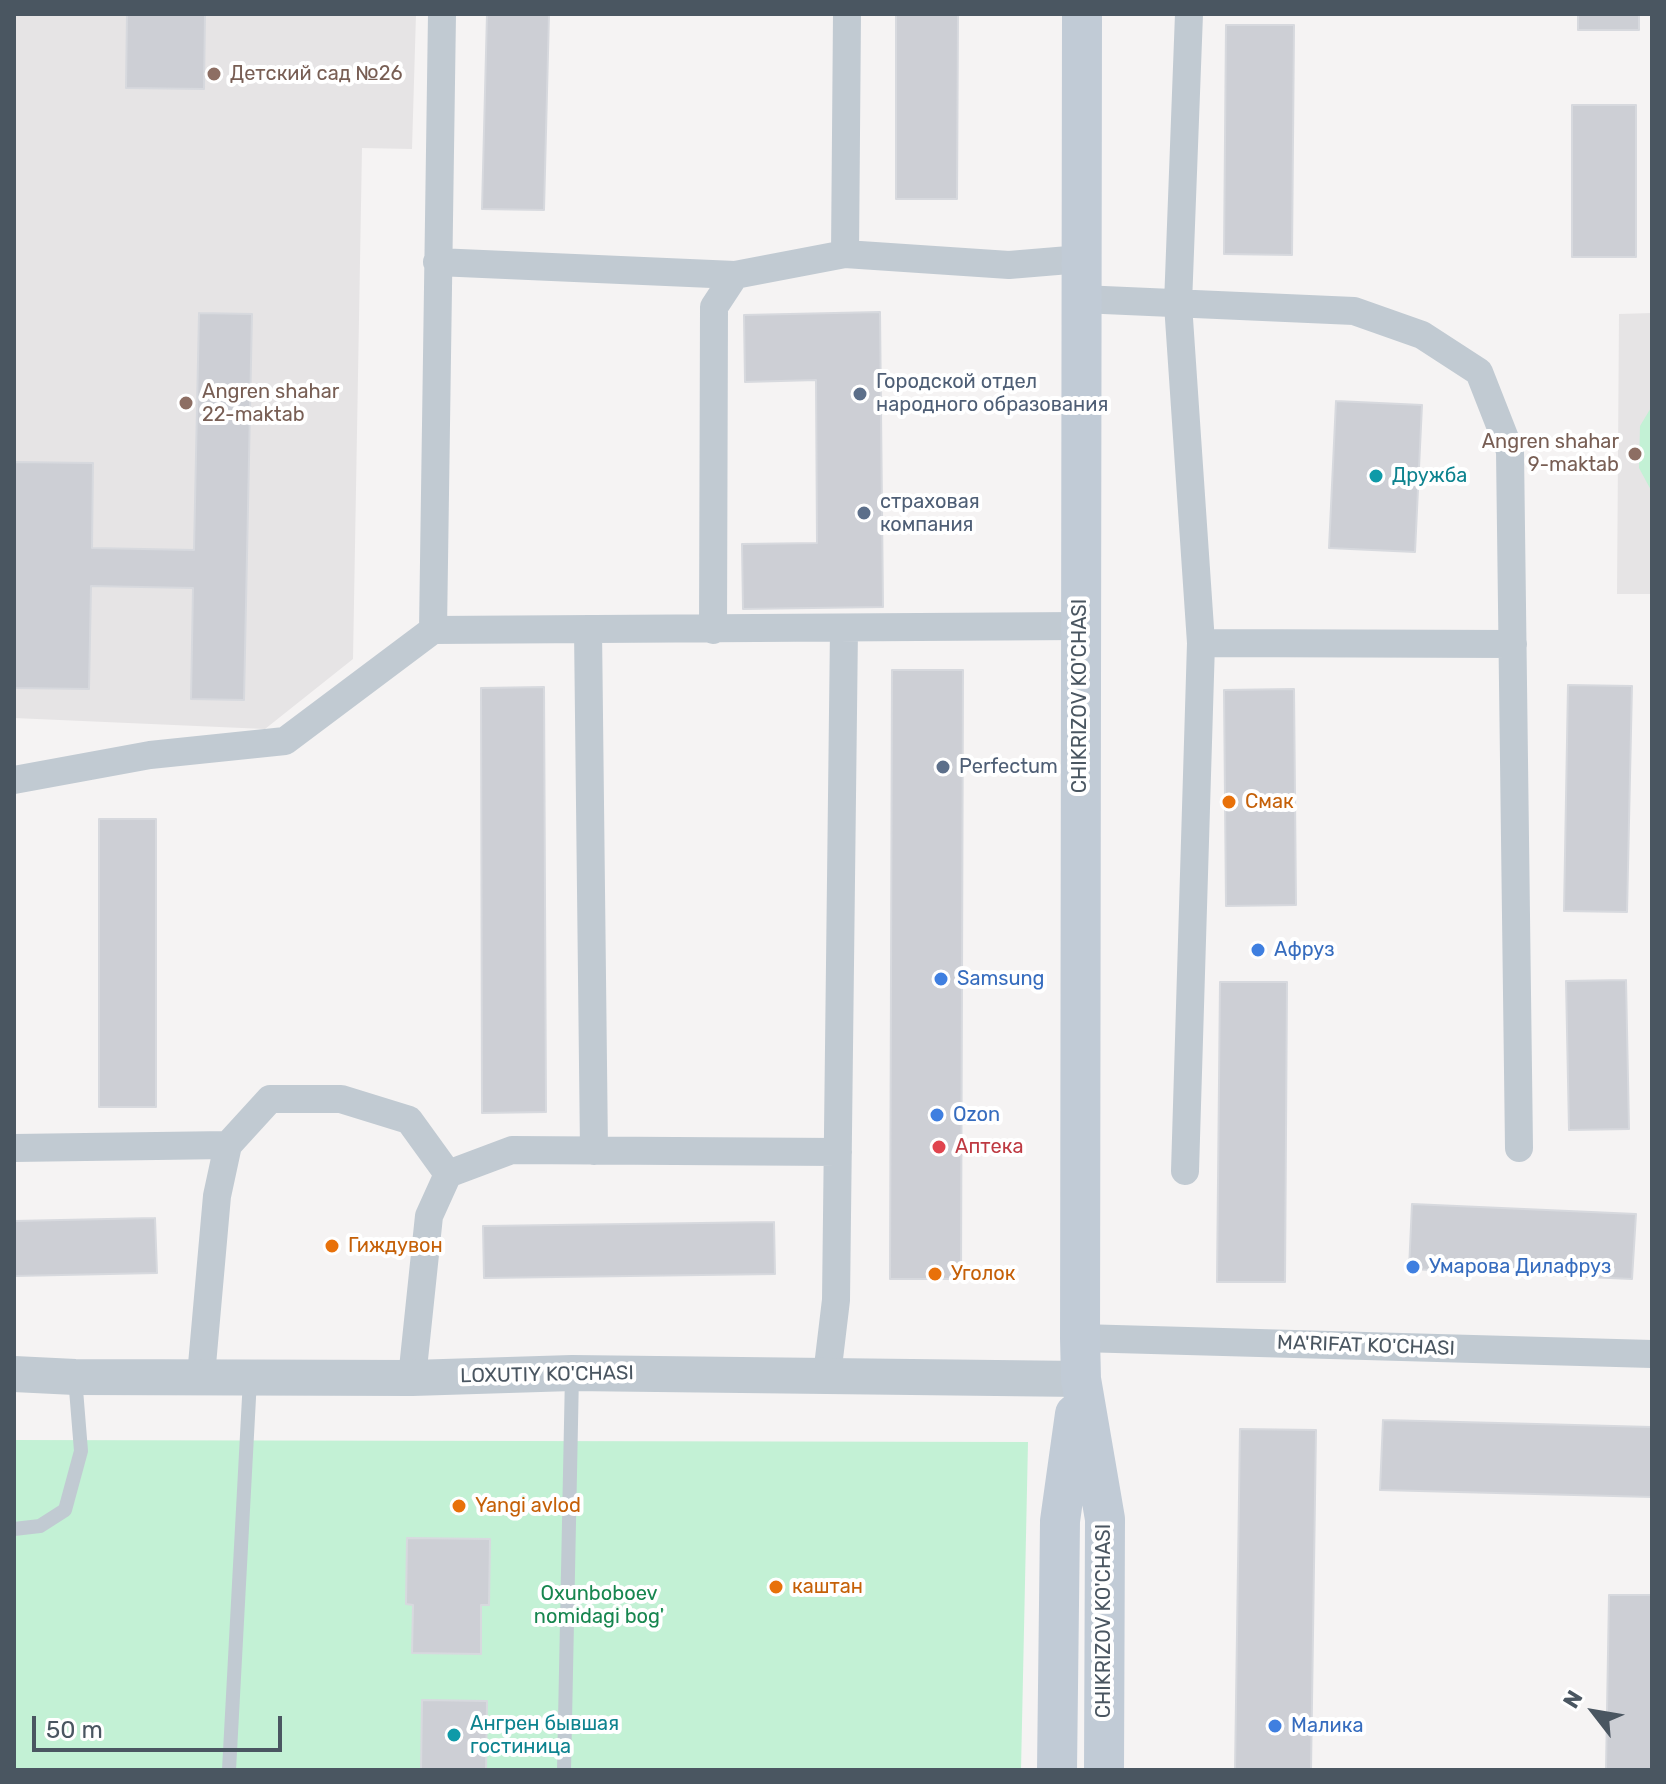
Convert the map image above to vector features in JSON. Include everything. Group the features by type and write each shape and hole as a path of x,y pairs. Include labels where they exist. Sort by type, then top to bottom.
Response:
{"main road":[{"name":"CHIKRIZOV KO'CHASI","path":"1082,14 1080,1338 1081,1379 1105,1519 1104,1770"},
{"name":"CHIKRIZOV KO'CHASI","path":"1057,1770 1060,1521 1081,1379"}],"street":[{"path":"433,630 442,14"},
{"path":"845,254 847,14"},
{"path":"1185,1171 1201,643 1178,304 1189,14"},
{"path":"437,262 735,275 845,254 1009,265 1081,259"},
{"path":"713,630 714,307 735,275"},
{"path":"1081,299 1354,311 1422,335 1479,372 1510,451 1519,1148"},
{"path":"14,780 150,755 285,741 433,630 1080,626"},
{"path":"827,1375 836,1300 844,628"},
{"path":"588,629 594,1151"},
{"path":"1201,643 1513,644"},
{"path":"201,1376 217,1196 228,1145 270,1099 341,1099 409,1120 448,1174"},
{"path":"14,1148 228,1145"},
{"path":"412,1378 429,1216 448,1174 512,1150 838,1152"},
{"name":"MA'RIFAT KO'CHASI","path":"1080,1338 1652,1354"},
{"name":"LOXUTIY KO'CHASI","path":"14,1374 412,1378 572,1373 1081,1379"}],"lane":[{"path":"564,1770 572,1373"},
{"path":"14,1529 40,1526 65,1510 81,1451 75,1377"},
{"path":"229,1770 250,1377"}],"shaded area":[{"name":"Angren shahar 22-maktab","path":"14,14 416,14 412,149 362,148 353,659 265,729 14,718"},
{"name":"Angren shahar 9-maktab","path":"1652,313 1652,594 1617,594 1619,314"}],"green space":[{"path":"1652,406 1652,492 1639,468 1640,426"},
{"name":"Oxunboboev nomidagi bog'","path":"14,1440 1028,1442 1021,1770 14,1770"}],"building":[{"path":"127,14 205,14 204,89 126,88"},
{"path":"487,14 549,14 544,210 482,209"},
{"path":"896,14 958,14 957,199 896,199"},
{"path":"1578,14 1639,14 1639,30 1578,30"},
{"path":"1226,25 1294,25 1292,255 1224,254"},
{"path":"1572,105 1636,105 1636,257 1572,257"},
{"path":"880,312 883,607 743,609 742,544 817,543 816,380 745,382 744,315"},
{"path":"199,313 252,314 244,700 191,699 193,588 91,586 89,689 14,688 14,462 93,463 92,548 194,550"},
{"name":"Дружба","path":"1336,401 1422,405 1415,552 1329,548"},
{"path":"892,670 963,670 961,1279 890,1279"},
{"path":"1568,685 1632,686 1627,912 1564,911"},
{"path":"544,687 546,1112 482,1113 481,688"},
{"path":"1294,689 1296,905 1226,906 1224,690"},
{"path":"99,819 156,819 156,1107 99,1107"},
{"path":"1626,980 1629,1129 1569,1130 1566,981"},
{"path":"1220,982 1287,982 1285,1282 1217,1282"},
{"path":"1412,1204 1636,1214 1632,1279 1409,1269"},
{"path":"155,1218 157,1273 14,1276 14,1221"},
{"path":"774,1222 775,1274 484,1278 483,1226"},
{"path":"1383,1420 1652,1427 1652,1497 1380,1490"},
{"path":"1240,1429 1316,1430 1311,1770 1235,1770"},
{"path":"407,1538 490,1539 489,1605 481,1605 481,1654 412,1653 413,1605 406,1604"},
{"path":"1609,1595 1652,1595 1652,1770 1606,1770"},
{"name":"Ангрен бывшая гостиница","path":"422,1700 487,1701 486,1770 421,1770"}],"place":[{"name":"Детский сад №26","path":"214,74"},
{"name":"Городской отдел народного образования","path":"860,394"},
{"name":"Angren shahar 22-maktab","path":"186,403"},
{"name":"Angren shahar 9-maktab","path":"1635,454"},
{"name":"Дружба","path":"1376,476"},
{"name":"страховая компания","path":"864,513"},
{"name":"Perfectum","path":"943,767"},
{"name":"Смак","path":"1229,802"},
{"name":"Афруз","path":"1258,950"},
{"name":"Samsung","path":"941,979"},
{"name":"Ozon","path":"937,1115"},
{"name":"Аптека","path":"939,1147"},
{"name":"Гиждувон","path":"332,1246"},
{"name":"Умарова Дилафруз","path":"1413,1267"},
{"name":"Уголок","path":"935,1274"},
{"name":"Yangi avlod","path":"459,1506"},
{"name":"каштан","path":"776,1587"},
{"name":"Малика","path":"1275,1726"},
{"name":"Ангрен бывшая гостиница","path":"454,1735"}]}
